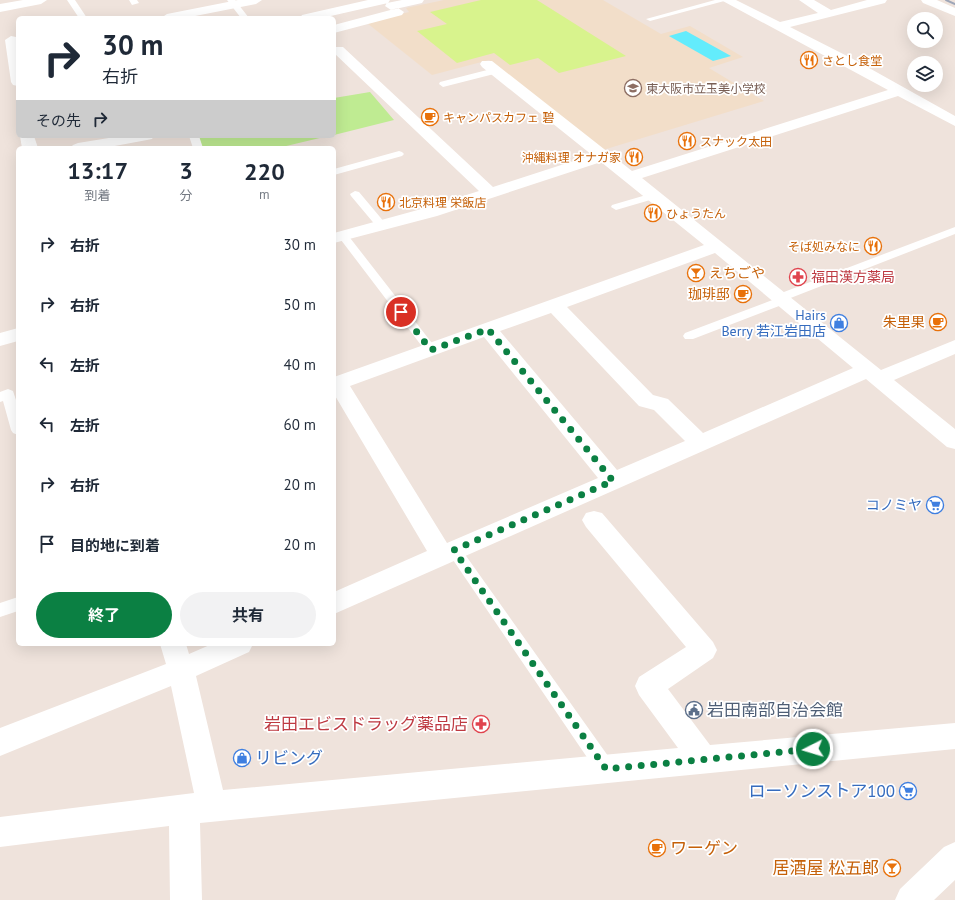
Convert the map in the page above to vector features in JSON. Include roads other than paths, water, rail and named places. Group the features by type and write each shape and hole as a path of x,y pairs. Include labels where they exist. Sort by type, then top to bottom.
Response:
{"street":[{"path":"0,8 41,0"},
{"path":"194,16 233,2 256,0"},
{"path":"316,16 386,2 418,0"},
{"path":"727,0 848,62 955,122"},
{"path":"805,0 829,14"},
{"path":"779,26 881,0"},
{"path":"927,0 955,12"},
{"path":"336,28 398,12 386,2"},
{"path":"10,40 16,72"},
{"path":"338,50 490,193"},
{"path":"491,68 717,246 955,441"},
{"path":"630,177 898,91"},
{"path":"90,146 137,138"},
{"path":"338,237 490,193 603,156"},
{"path":"448,553 336,380 431,350 717,246"},
{"path":"554,305 646,401 661,404 700,443"},
{"path":"488,329 613,481"},
{"path":"0,340 16,335"},
{"path":"336,602 700,443 873,375 955,346"},
{"path":"594,520 704,650 649,686 703,760"},
{"path":"174,646 181,670 198,808 186,900"},
{"path":"0,742 181,670 235,646"},
{"path":"0,832 198,808 955,736"},
{"path":"911,900 955,858"}],"lane":[{"path":"71,0 82,16"},
{"path":"650,19 724,0"},
{"path":"233,2 244,16"},
{"path":"443,84 491,68"},
{"path":"336,171 399,154"},
{"path":"355,194 381,225"},
{"path":"616,207 653,196"},
{"path":"689,336 955,230"},
{"path":"338,237 431,350"},
{"path":"0,397 8,394 16,423"},
{"path":"448,553 606,769"},
{"path":"0,610 16,605"}],"water":[{"path":"686,31 731,56 713,61 669,36"}],"railway":[{"path":"946,0 955,4"}],"place":[{"name":"さとし食堂","path":"809,60"},
{"name":"東大阪市立玉美小学校","path":"633,88"},
{"name":"キャンパスカフェ 碧","path":"430,117"},
{"name":"スナック太田","path":"687,141"},
{"name":"沖縄料理 オナガ家","path":"634,157"},
{"name":"北京料理 栄飯店","path":"386,202"},
{"name":"ひょうたん","path":"653,213"},
{"name":"そば処みなに","path":"873,246"},
{"name":"えちごや","path":"696,273"},
{"name":"福田漢方薬局","path":"798,277"},
{"name":"珈琲邸","path":"743,294"},
{"name":"朱里果","path":"938,322"},
{"name":"Hairs Berry 若江岩田店","path":"839,323"},
{"name":"コノミヤ","path":"935,505"},
{"name":"岩田南部自治会館","path":"694,710"},
{"name":"岩田エビスドラッグ薬品店","path":"481,724"},
{"name":"リビング","path":"242,758"},
{"name":"ローソンストア100","path":"908,791"},
{"name":"ワーゲン","path":"657,848"},
{"name":"居酒屋 松五郎","path":"892,868"}]}
